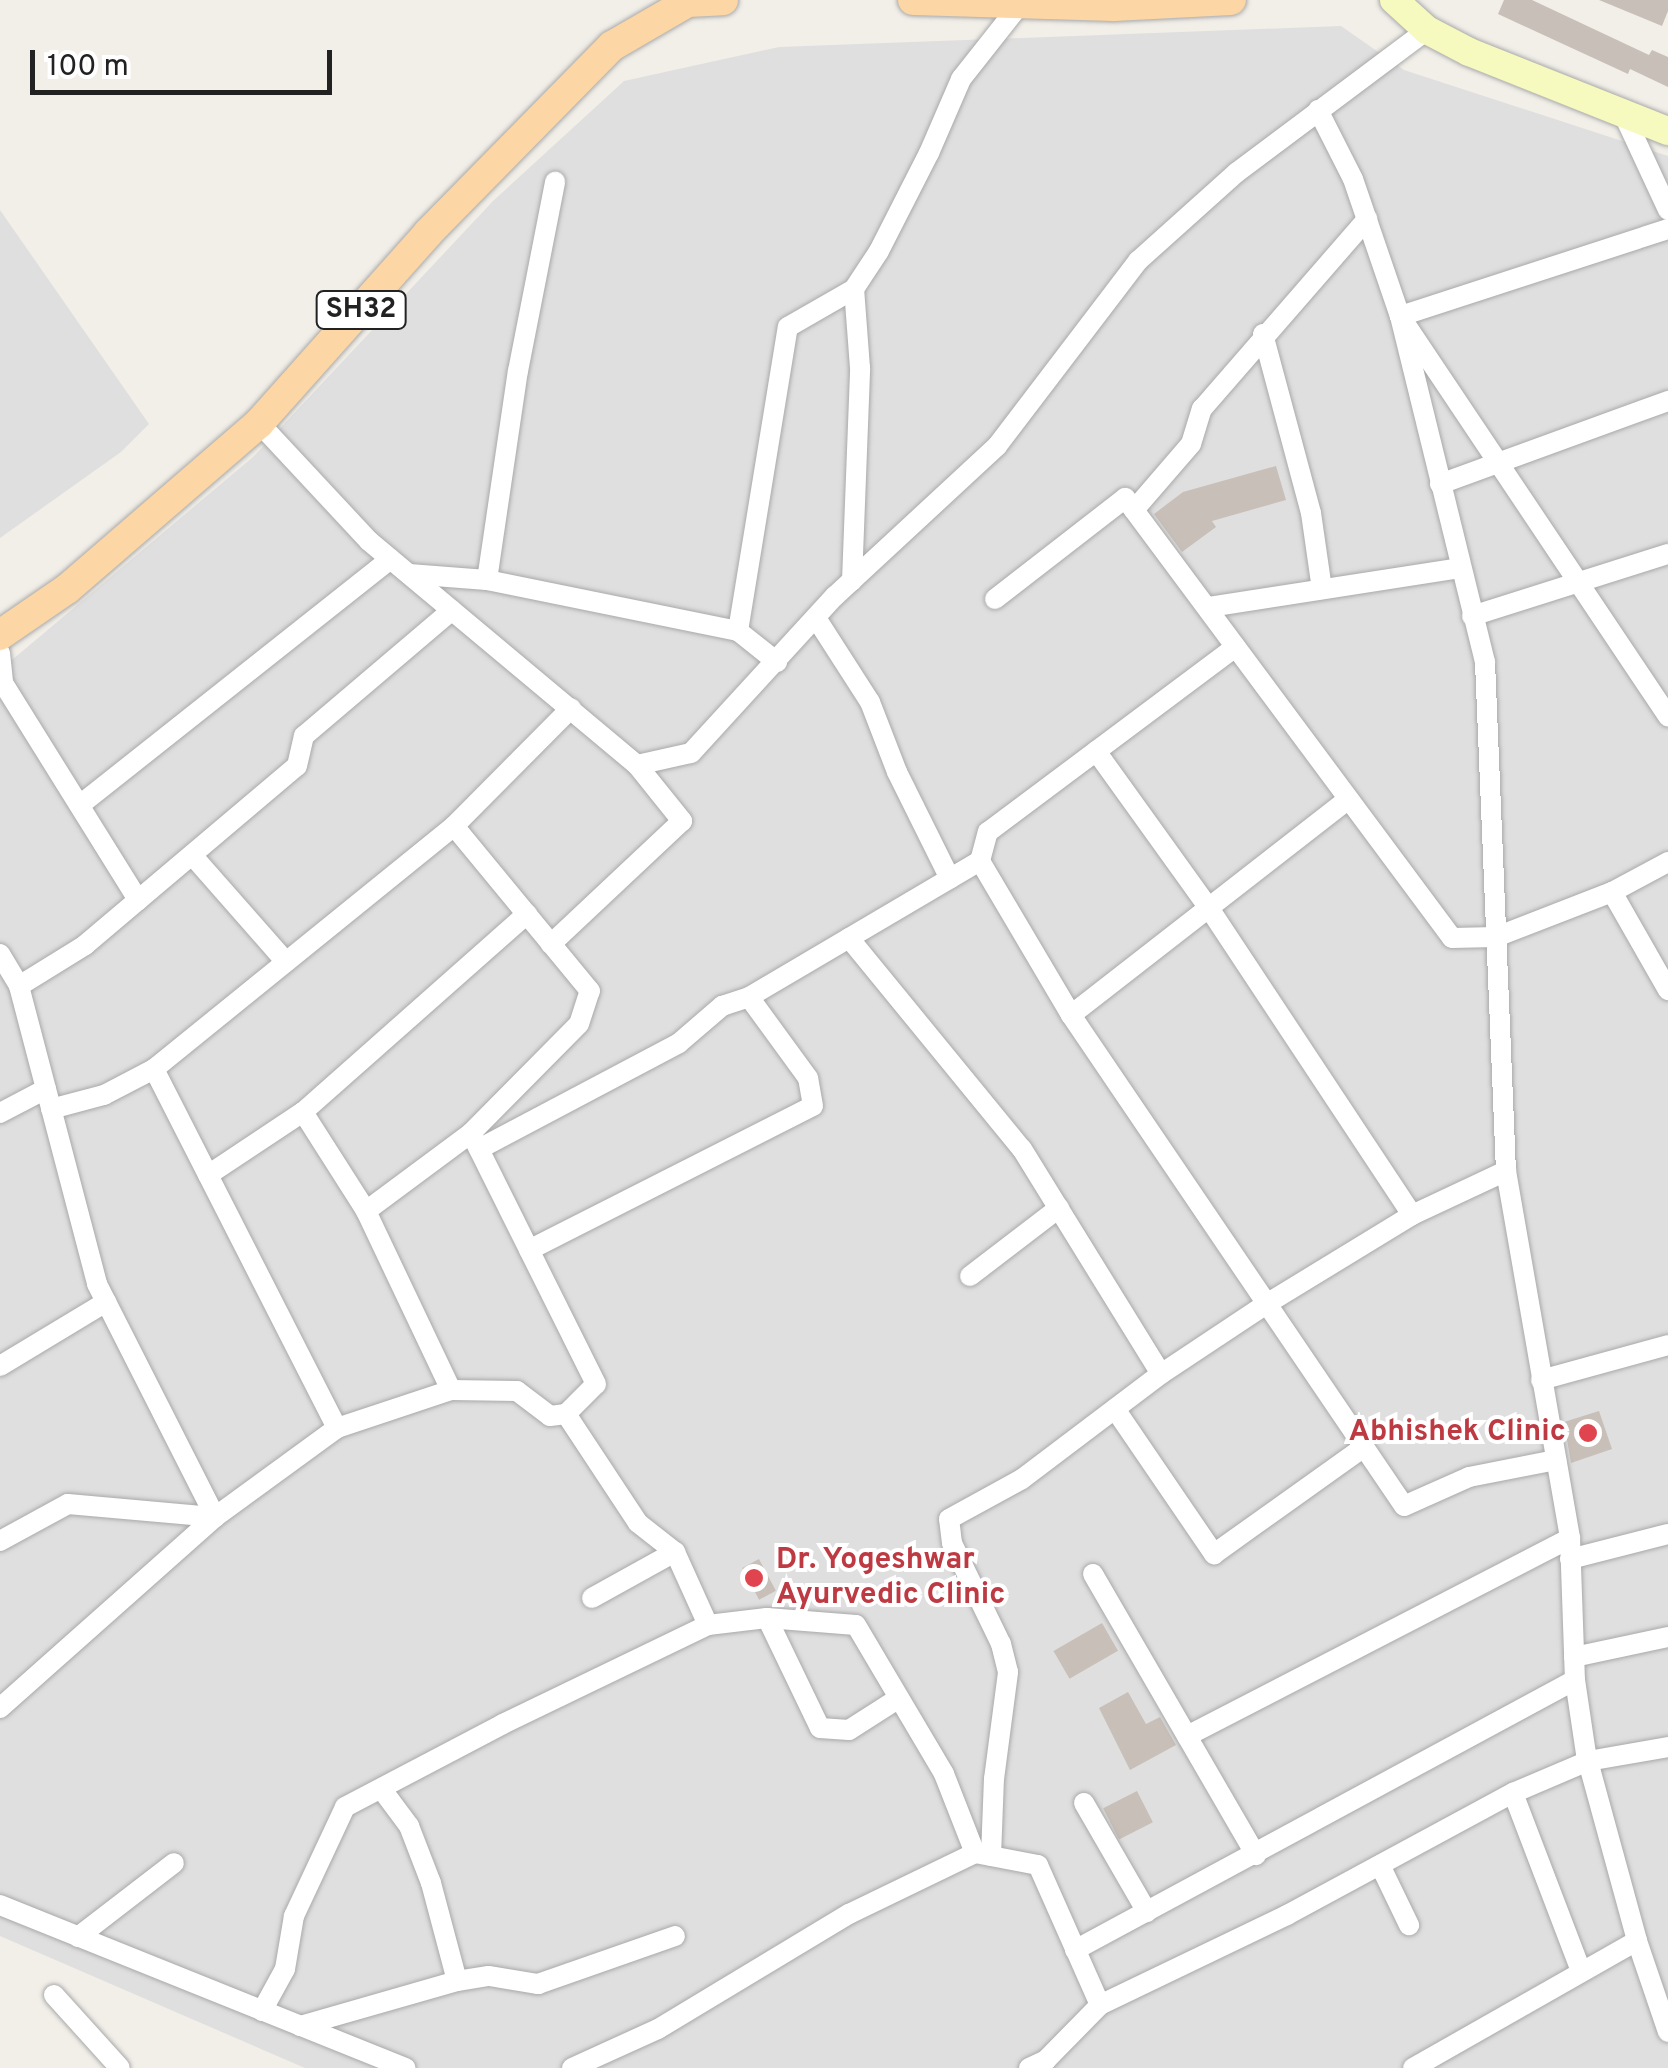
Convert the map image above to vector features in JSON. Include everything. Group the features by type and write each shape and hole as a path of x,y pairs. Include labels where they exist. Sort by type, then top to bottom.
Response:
{"main road":[{"name":"SH32","path":"0,635 67,589 259,423 428,233 612,46 688,2 723,0"},
{"path":"914,0 1231,0"}],"street":[{"path":"1394,0 1427,30 1668,131"},
{"path":"738,631 788,327 854,289 913,185 961,79 1021,3"},
{"path":"637,764 692,753 852,581 996,446 1138,261 1236,174 1427,30"},
{"path":"1318,110 1367,219 1400,316 1485,662 1506,1171 1570,1549 1574,1657 1588,1761 1637,1941 1668,2032"},
{"path":"1623,113 1668,210"},
{"path":"486,580 518,372 555,182"},
{"path":"1134,510 1190,444 1202,409 1263,334 1367,219"},
{"path":"1400,316 1668,229"},
{"path":"852,581 860,368 854,289"},
{"path":"1400,316 1668,718"},
{"path":"1263,334 1311,513 1322,589"},
{"path":"1440,484 1668,401"},
{"path":"259,423 390,559 637,764 682,821 551,944"},
{"path":"995,599 1125,498 1452,938 1496,938 1612,892 1668,862"},
{"path":"1472,616 1668,554"},
{"path":"80,805 390,559"},
{"path":"1209,607 1461,568"},
{"path":"409,574 486,580 738,631 777,662"},
{"path":"19,986 85,945 298,766 304,736 452,610"},
{"path":"816,618 870,702 897,772 950,878"},
{"path":"366,1211 475,1141 678,1043 722,1006 749,997 980,861 988,832 1235,646"},
{"path":"0,652 4,683 138,900"},
{"path":"0,1113 48,1099 104,1094 154,1069 454,826 571,708"},
{"path":"1096,751 1209,908 1412,1215"},
{"path":"1072,1016 1348,799"},
{"path":"454,826 590,990 580,1024 475,1141"},
{"path":"192,855 286,962"},
{"path":"980,861 1072,1016 1404,1506 1470,1477 1556,1460"},
{"path":"1612,892 1668,990"},
{"path":"208,1175 303,1112 527,914"},
{"path":"848,938 1022,1150 1161,1374"},
{"path":"0,954 19,986 97,1284 215,1517"},
{"path":"529,1250 813,1106 808,1078 749,997"},
{"path":"154,1069 337,1428"},
{"path":"303,1112 366,1211 451,1390"},
{"path":"0,1708 215,1517 337,1428 451,1390 516,1391 550,1416 566,1414 596,1384 475,1141"},
{"path":"983,1855 1008,1672 1001,1644 952,1543 948,1525 954,1514 1022,1479 1161,1374 1268,1304 1412,1215 1506,1171"},
{"path":"970,1276 1059,1208"},
{"path":"0,1366 106,1302"},
{"path":"1541,1380 1668,1345"},
{"path":"1116,1409 1214,1554 1364,1447"},
{"path":"566,1414 638,1523 675,1552 708,1625"},
{"path":"0,1541 68,1504 215,1517"},
{"path":"1187,1736 1570,1549 1668,1534"},
{"path":"592,1598 675,1552"},
{"path":"1092,1574 1256,1856"},
{"path":"262,2010 285,1969 294,1916 345,1807 503,1724 708,1625 767,1618 856,1625 944,1774 983,1855"},
{"path":"767,1618 820,1728 849,1730 899,1698"},
{"path":"1574,1657 1668,1637"},
{"path":"1076,1950 1576,1680"},
{"path":"1029,2068 1046,2060 1100,2005 1380,1865 1513,1793 1588,1761 1668,1747"},
{"path":"383,1790 409,1826 431,1883 457,1981"},
{"path":"1513,1793 1581,1971"},
{"path":"1084,1803 1148,1912"},
{"path":"572,2068 658,2029 849,1914 983,1855 1038,1865 1100,2005"},
{"path":"78,1937 174,1862"},
{"path":"1380,1865 1409,1925"},
{"path":"0,1905 262,2010 381,2063 406,2068"},
{"path":"300,2026 457,1981 489,1976 538,1984 675,1936"},
{"path":"1413,2068 1637,1941"},
{"path":"54,1996 120,2068"}],"shaded area":[{"path":"1341,26 1404,70 1668,156 1668,2068 305,2068 0,1936 0,670 253,457 493,201 624,81 779,47"},
{"path":"0,210 149,424 121,452 0,538"}],"building":[{"path":"1504,0 1532,0 1649,55 1652,50 1668,57 1668,87 1630,69 1628,74 1498,14"},
{"path":"1599,0 1668,0 1668,11 1662,26"},
{"path":"1276,466 1286,500 1212,521 1216,527 1182,552 1154,514 1183,492"},
{"path":"1599,1411 1612,1449 1571,1463 1564,1422"},
{"path":"759,1559 776,1591 759,1600 742,1568"},
{"path":"1102,1623 1118,1651 1070,1679 1054,1651"},
{"path":"1128,1692 1146,1724 1160,1717 1176,1745 1130,1770 1099,1708"},
{"path":"1137,1791 1153,1822 1119,1839 1103,1808"}],"place":[{"name":"Abhishek Clinic","path":"1588,1433"},
{"name":"Dr. Yogeshwar Ayurvedic Clinic","path":"754,1578"}]}
